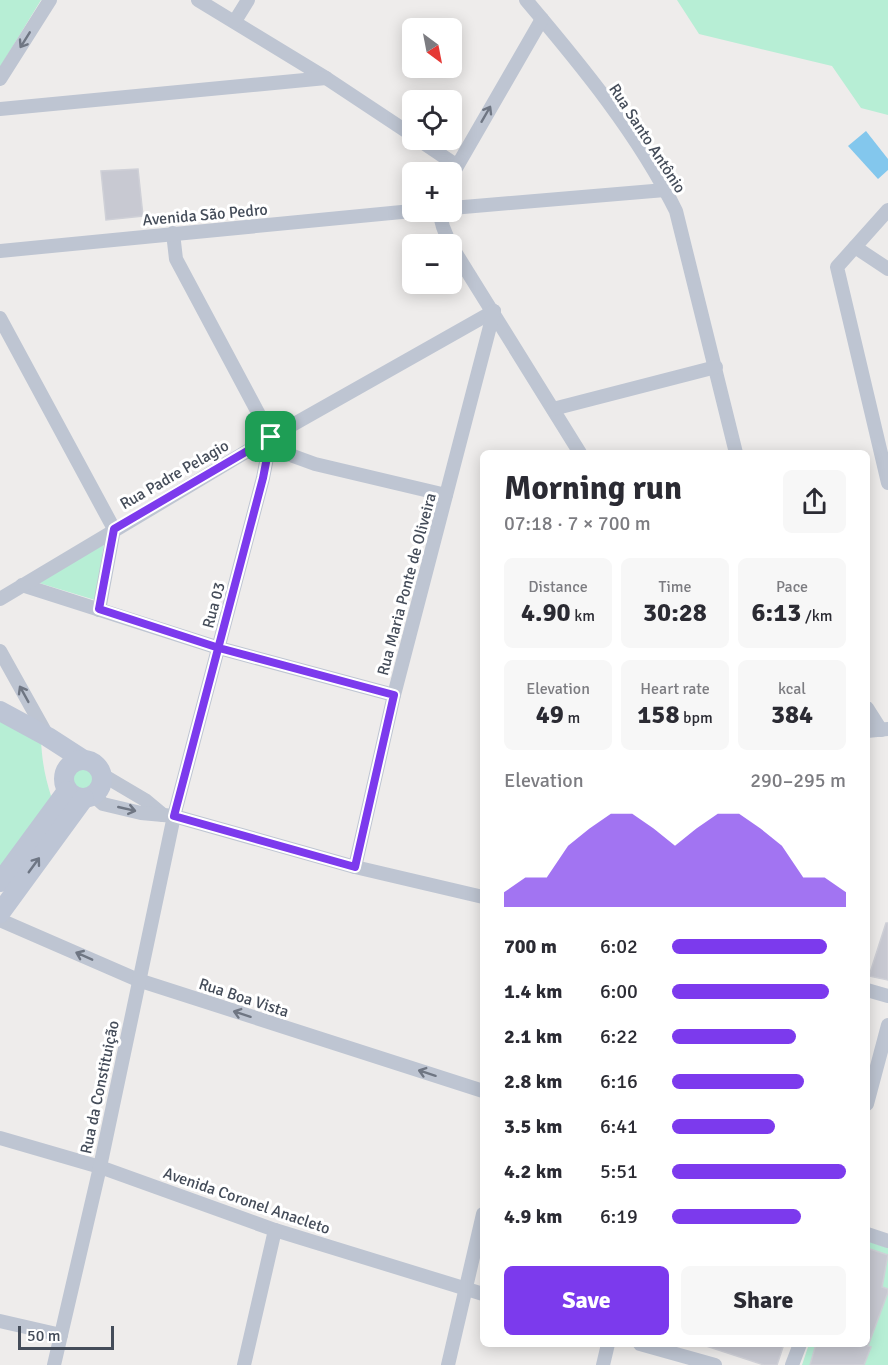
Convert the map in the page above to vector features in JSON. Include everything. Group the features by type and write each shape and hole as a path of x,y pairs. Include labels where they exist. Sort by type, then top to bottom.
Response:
{"street":[{"path":"0,79 51,0"},
{"path":"198,0 326,78 402,128"},
{"path":"235,21 248,0"},
{"name":"Rua Santo Antônio","path":"526,0 615,113 676,211 735,450"},
{"path":"459,162 542,19"},
{"path":"0,109 326,78"},
{"path":"431,150 445,162"},
{"path":"462,207 665,190"},
{"path":"888,210 837,267 888,483"},
{"name":"Avenida São Pedro","path":"0,251 402,212"},
{"path":"173,233 176,259 271,437 293,456 315,464 446,495"},
{"path":"855,248 888,270"},
{"path":"462,263 578,450"},
{"name":"Rua Padre Pelagio","path":"0,599 271,437 494,311"},
{"name":"Rua Maria Ponte de Oliveira","path":"355,867 394,695 494,311"},
{"path":"0,318 114,529 99,609"},
{"path":"553,409 716,367"},
{"name":"Rua 03","path":"169,816 219,648 263,478 271,437"},
{"path":"883,462 888,441"},
{"path":"22,585 219,648 394,695"},
{"path":"0,651 77,789 103,804 169,816 355,867 480,896"},
{"path":"0,711 96,765 102,774 169,816"},
{"path":"870,714 879,730"},
{"path":"0,913 77,789 71,763 82,759"},
{"path":"0,882 77,789 99,788 102,774"},
{"name":"Rua da Constituição","path":"54,1365 100,1167 169,816"},
{"name":"Rua Boa Vista","path":"0,920 138,980 480,1090"},
{"path":"870,991 888,996"},
{"path":"870,1093 888,1025"},
{"name":"Avenida Coronel Anacleto","path":"0,1138 100,1167 275,1230 480,1293"},
{"path":"448,1365 480,1227"},
{"path":"244,1365 275,1230"},
{"path":"870,1235 888,1242"},
{"path":"0,1321 61,1335"},
{"path":"603,1365 607,1347"},
{"path":"651,1347 715,1365"},
{"path":"792,1365 799,1347"}],"green space":[{"path":"0,0 41,0 0,67"},
{"path":"677,0 888,0 888,115 861,108 832,66 699,34"},
{"path":"104,543 95,600 36,582"},
{"path":"0,717 41,740 44,770 52,799 0,868"},
{"path":"82,768 92,775 93,779 86,789 82,790 72,783 71,779 78,769"},
{"path":"870,1242 888,1248 888,1365 802,1365 808,1347 870,1347"}],"water":[{"path":"866,131 888,159 888,170 878,179 848,146"}],"building":[{"path":"138,169 143,216 106,220 101,171"},
{"path":"886,923 888,923 888,980 870,976"},
{"path":"870,1249 888,1255 882,1287 888,1289 870,1341"},
{"path":"709,1347 783,1347 777,1365 764,1365"},
{"path":"815,1347 871,1347 864,1365 810,1365"}],"route":[{"path":"271,437 114,529 99,609 219,648 394,695 355,867 174,816 219,648 263,478 271,437"}]}
